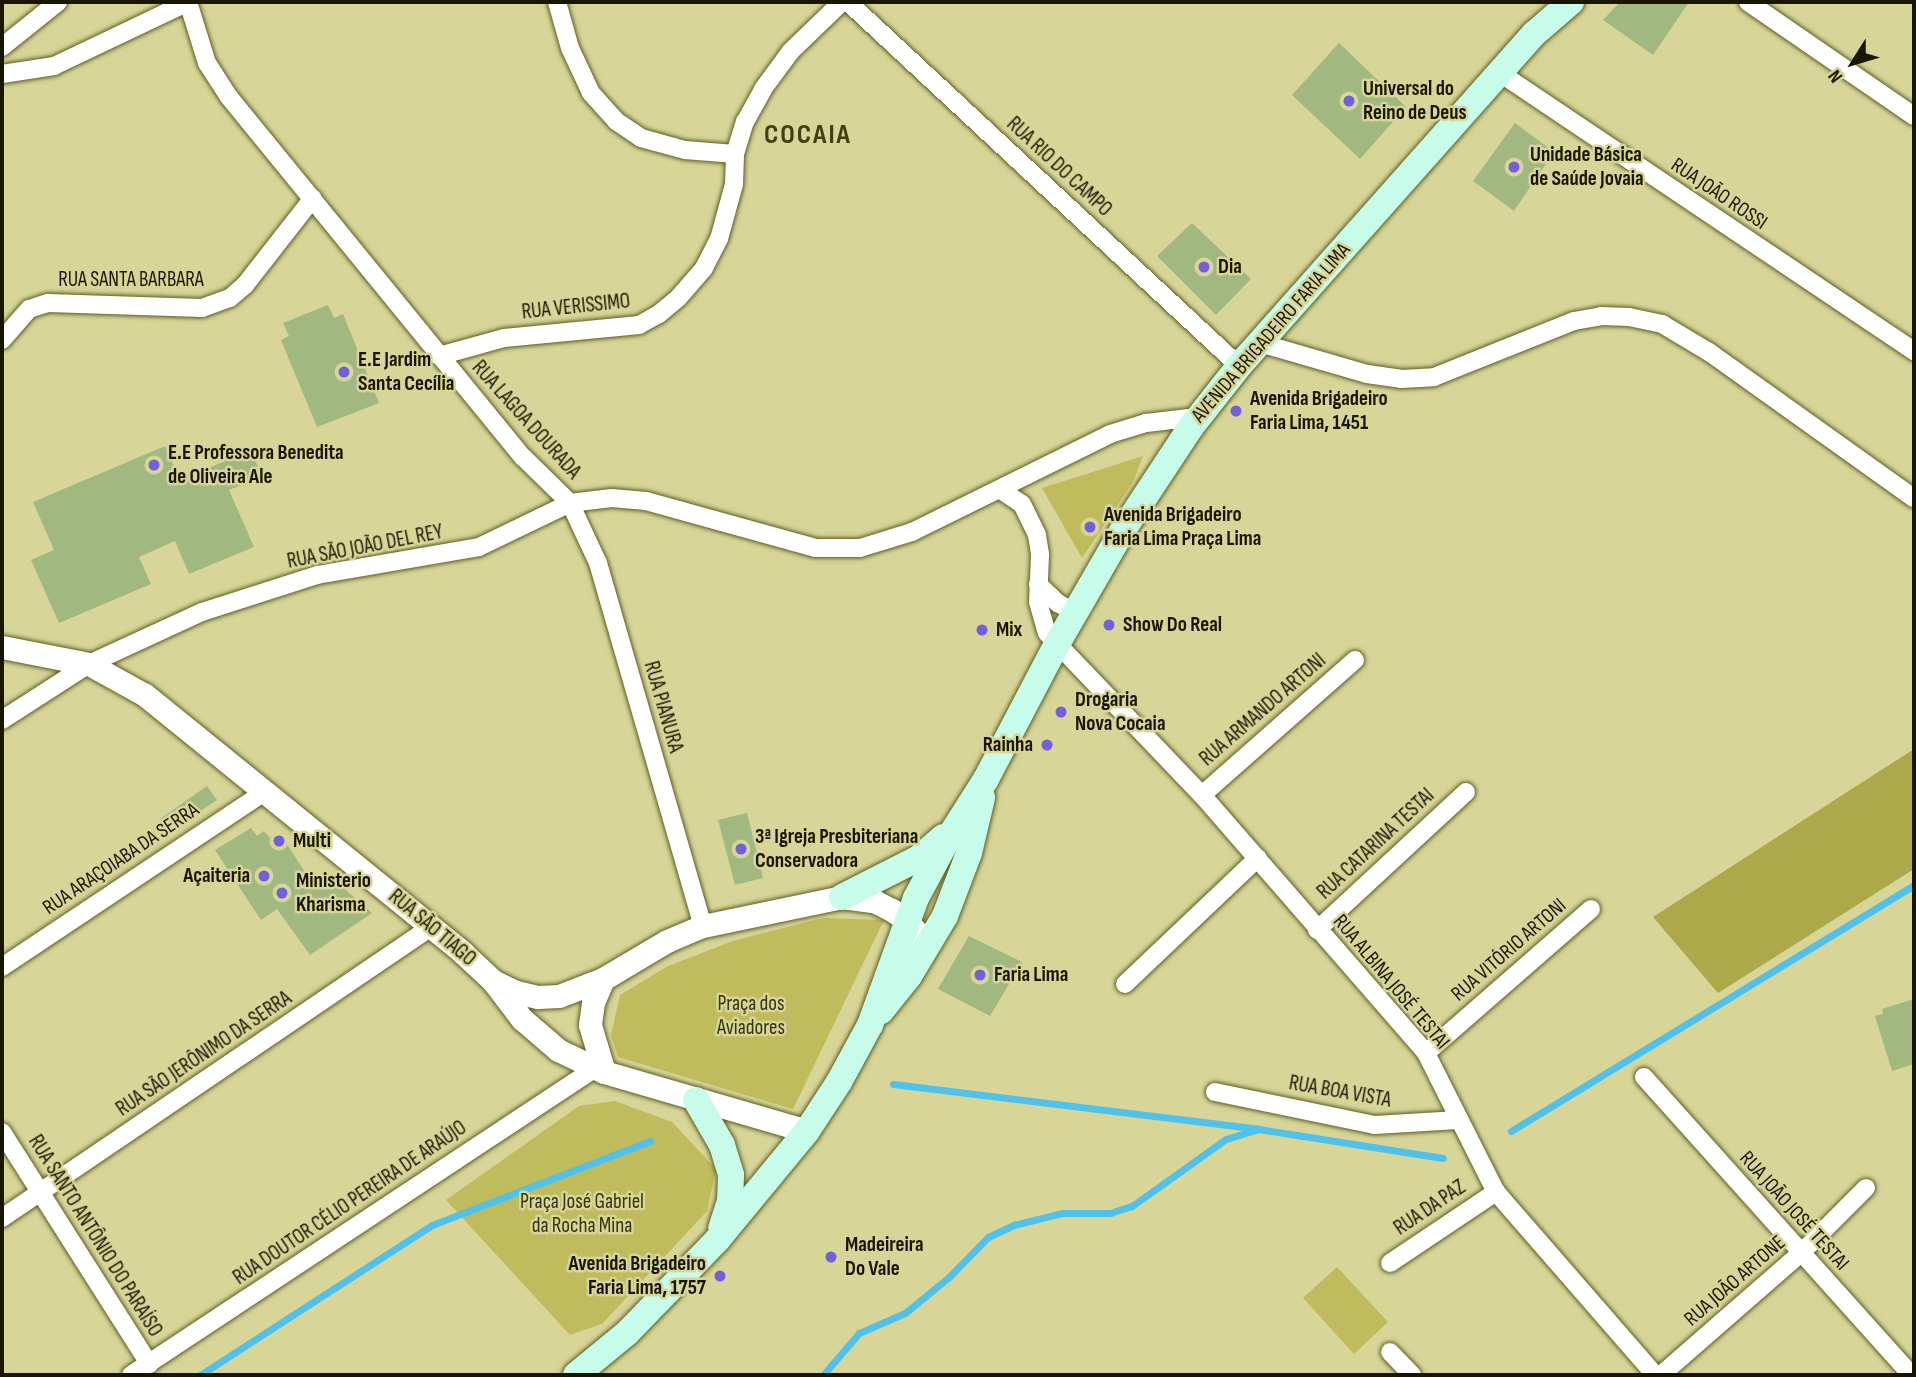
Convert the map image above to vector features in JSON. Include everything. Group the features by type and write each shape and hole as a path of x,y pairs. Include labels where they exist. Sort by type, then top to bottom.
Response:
{"main road":[{"name":"AVENIDA BRIGADEIRO FARIA LIMA","path":"576,1375 627,1333 718,1239 807,1131 839,1082 870,1025 916,898 957,824 986,779 1057,644 1121,533 1198,417 1239,366 1534,34 1565,6"},
{"name":"AVENIDA BRIGADEIRO FARIA LIMA","path":"870,1025 909,976 945,916 969,853 986,779"},
{"path":"842,897 919,858 957,824"},
{"path":"696,1100 722,1145 731,1175 730,1201 718,1239"}],"street":[{"path":"2,47 58,2"},
{"path":"2,74 54,65 188,2"},
{"name":"RUA LAGOA DOURADA","path":"188,2 207,63 229,97 523,457 570,503 612,498 646,501 816,548 860,548 912,532 1110,434 1146,423 1198,417"},
{"path":"557,2 570,48 590,93 615,121 641,138 685,150 735,153"},
{"name":"RUA VERISSIMO","path":"439,356 504,338 639,324 659,314 704,268 719,239 734,184 735,153 745,122 763,89 791,51 842,2"},
{"name":"RUA RIO DO CAMPO","path":"848,2 1239,366"},
{"path":"1748,2 1914,116"},
{"name":"RUA JOÃO ROSSI","path":"1500,73 1914,351"},
{"name":"RUA SANTA BARBARA","path":"2,340 29,309 48,303 202,308 230,298 245,285 313,198"},
{"path":"1260,343 1367,374 1434,377 1574,321 1601,316 1629,317 1662,324 1709,352 1914,498"},
{"path":"1001,490 1023,504 1032,519 1040,555 1038,584 1041,619 1057,644"},
{"name":"RUA SÃO JOÃO DEL REY","path":"2,720 89,664 202,612 317,575 478,548 570,503"},
{"name":"RUA PIANURA","path":"570,503 598,563 703,926"},
{"path":"1038,584 1048,595 1075,612"},
{"name":"RUA ALBINA JOSÉ TESTAI","path":"1057,644 1202,795 1426,1053 1496,1192 1655,1375"},
{"name":"RUA SÃO TIAGO","path":"2,647 89,664 145,695 431,927 493,981 540,1036 558,1050 599,1070 807,1131"},
{"name":"RUA ARMANDO ARTONI","path":"1202,795 1355,660"},
{"name":"RUA ARAÇOIABA DA SERRA","path":"2,967 266,791"},
{"name":"RUA CATARINA TESTAI","path":"1317,930 1466,792"},
{"path":"1125,984 1258,858"},
{"path":"493,981 516,992 538,997 559,996 603,979 667,942 703,926 842,897 876,902 907,921 927,944"},
{"name":"RUA VITÓRIO ARTONI","path":"1426,1053 1591,909"},
{"name":"RUA SÃO JERÔNIMO DA SERRA","path":"2,1218 431,927"},
{"path":"599,1070 590,1025 593,1003 603,979"},
{"name":"RUA DOUTOR CÉLIO PEREIRA DE ARAÚJO","path":"131,1375 599,1070"},
{"name":"RUA JOÃO JOSÉ TESTAI","path":"1644,1077 1911,1375"},
{"name":"RUA BOA VISTA","path":"1215,1092 1375,1125 1458,1120"},
{"name":"RUA SANTO ANTÔNIO DO PARAÍSO","path":"2,1132 149,1364"},
{"name":"RUA JOÃO ARTONE","path":"1661,1375 1801,1253 1866,1188"},
{"name":"RUA DA PAZ","path":"1390,1263 1496,1192"},
{"path":"1390,1352 1412,1375"}],"green space":[{"path":"1143,456 1133,482 1082,558 1042,488"},
{"name":"Praça dos Aviadores","path":"823,918 884,920 793,1109 618,1057 611,1035 620,995 668,966 733,941"},
{"name":"Praça José Gabriel da Rocha Mina","path":"615,1101 672,1122 716,1169 707,1211 602,1324 570,1335 446,1200 579,1106"},
{"path":"1337,1267 1388,1322 1354,1354 1303,1298"}],"shaded area":[{"path":"1914,749 1914,869 1718,993 1653,917"}],"building":[{"path":"1620,2 1689,2 1653,55 1603,20"},
{"name":"Universal do Reino de Deus","path":"1339,43 1406,107 1360,159 1292,95"},
{"name":"Unidade Básica de Saúde Jovaia","path":"1515,123 1554,152 1514,211 1473,181"},
{"name":"Dia","path":"1192,223 1251,279 1216,315 1157,256"},
{"path":"328,305 334,318 343,314 379,403 317,427 281,340 289,336 283,323"},
{"path":"165,446 180,480 251,450 262,476 229,490 254,547 189,574 175,541 139,557 151,584 59,623 31,560 54,550 33,502"},
{"path":"207,786 217,800 169,832 160,819"},
{"name":"3ª Igreja Presbiteriana Conservadora","path":"747,813 763,878 735,885 718,820"},
{"path":"251,828 257,836 264,831 270,838 279,832 314,886 329,875 372,913 310,955 277,909 261,920 215,850"},
{"name":"Faria Lima","path":"969,936 1022,962 990,1016 938,989"},
{"path":"1914,999 1914,1064 1892,1071 1875,1016 1883,1014 1882,1009"}],"waterway":[{"path":"1511,1131 1914,885"},
{"path":"893,1084 1258,1129 1443,1158"},
{"path":"823,1375 859,1333 905,1313 949,1277 988,1237 1014,1225 1062,1213 1110,1213 1132,1206 1226,1139 1256,1130"},
{"path":"200,1375 432,1225 650,1141"}],"place":[{"name":"Universal do Reino de Deus","path":"1349,101"},
{"name":"Unidade Básica de Saúde Jovaia","path":"1514,167"},
{"name":"Dia","path":"1204,267"},
{"name":"E.E Jardim Santa Cecília","path":"344,372"},
{"name":"Avenida Brigadeiro Faria Lima, 1451","path":"1236,411"},
{"name":"E.E Professora Benedita de Oliveira Ale","path":"154,465"},
{"name":"Avenida Brigadeiro Faria Lima Praça Lima","path":"1090,527"},
{"name":"Show Do Real","path":"1109,625"},
{"name":"Mix","path":"982,630"},
{"name":"Drogaria Nova Cocaia","path":"1061,712"},
{"name":"Rainha","path":"1047,745"},
{"name":"Multi","path":"279,841"},
{"name":"3ª Igreja Presbiteriana Conservadora","path":"741,849"},
{"name":"Açaiteria","path":"264,876"},
{"name":"Ministerio Kharisma","path":"282,893"},
{"name":"Faria Lima","path":"980,975"},
{"name":"Madeireira Do Vale","path":"831,1257"},
{"name":"Avenida Brigadeiro Faria Lima, 1757","path":"720,1276"}],"district":[{"name":"COCAIA","path":"808,135"}]}
